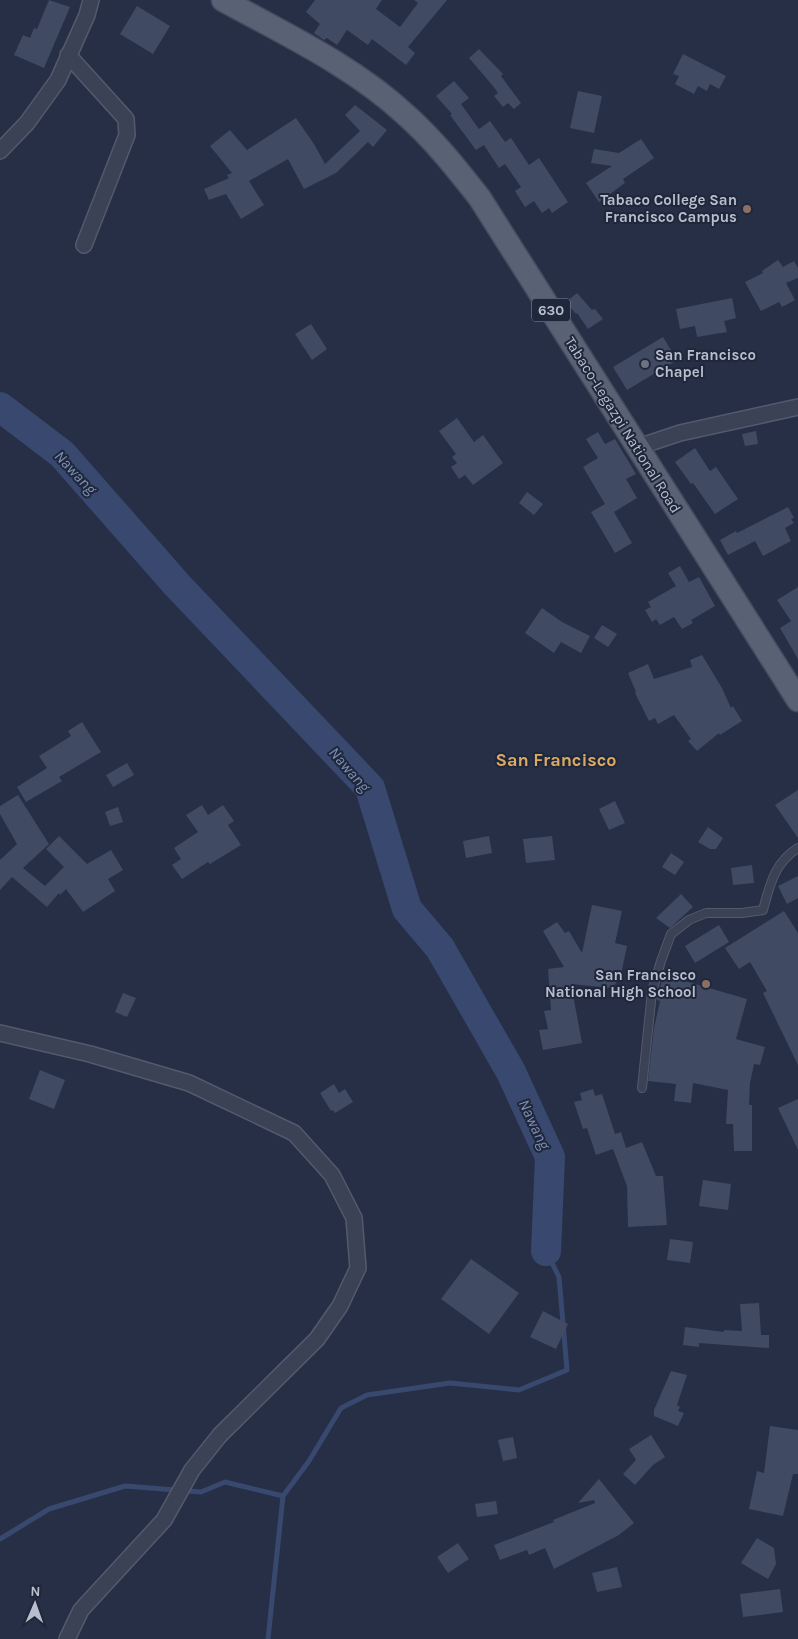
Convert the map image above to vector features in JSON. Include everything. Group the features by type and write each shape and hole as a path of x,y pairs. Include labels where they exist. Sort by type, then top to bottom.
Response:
{"main road":[{"name":"Tabaco-Legazpi National Road","path":"223,0 362,79 406,114 443,151 479,197 798,700"}],"street":[{"path":"0,151 27,123 58,80 91,0"},
{"path":"68,55 126,119 128,128 127,135 84,245"},
{"path":"638,447 680,433 798,407"},
{"path":"0,1033 90,1054 188,1083 294,1133 332,1175 354,1218 358,1268 340,1306 317,1339 220,1435 192,1470 164,1520 81,1610 68,1639"}],"lane":[{"path":"642,1088 652,992 660,961 671,934 689,920 706,913 742,913 763,910 773,876 786,856 798,848"}],"building":[{"path":"49,0 70,7 44,68 14,55 23,35 30,38 34,28 37,29"},
{"path":"315,0 382,0 376,9 400,27 418,3 414,0 447,0 408,47 415,53 406,65 372,39 368,45 347,30 337,45 327,38 324,40 314,33 320,24 306,12"},
{"path":"137,6 170,26 153,54 120,34"},
{"path":"479,49 503,74 501,76 521,103 514,109 508,103 503,107 494,96 498,93 469,58"},
{"path":"683,54 726,76 719,89 710,84 707,91 698,86 694,94 675,84 679,76 673,74"},
{"path":"454,81 469,98 461,104 479,129 490,121 505,142 511,138 529,165 539,158 568,202 552,213 549,208 542,213 534,201 525,207 515,191 521,187 505,164 499,168 484,145 476,150 450,115 452,114 436,96"},
{"path":"578,91 602,96 594,133 570,128"},
{"path":"355,105 387,130 373,147 368,142 336,173 304,189 288,159 249,181 264,205 241,219 226,194 209,200 204,189 229,178 227,175 232,173 210,146 230,130 247,150 296,118 325,164 360,131 345,115"},
{"path":"641,139 654,158 623,179 625,183 599,202 586,183 612,166 591,163 594,149 619,153"},
{"path":"778,260 783,267 794,261 798,268 798,278 786,283 795,300 782,307 779,302 761,311 745,282 763,273 762,271"},
{"path":"577,293 603,319 588,329 577,313 566,302"},
{"path":"732,298 736,318 724,321 727,332 697,337 695,326 680,329 676,309"},
{"path":"311,324 327,349 312,360 295,334"},
{"name":"San Francisco Chapel","path":"663,337 677,360 627,390 613,367"},
{"path":"457,418 474,442 483,435 503,463 473,485 465,475 459,479 451,467 457,463 452,457 456,454 439,431"},
{"path":"756,431 758,444 745,446 742,434"},
{"path":"598,432 605,444 615,439 636,474 626,479 637,498 614,512 632,543 615,553 591,512 605,504 583,467 598,458 586,439"},
{"path":"695,448 710,471 716,467 738,499 715,514 675,462"},
{"path":"527,492 543,504 534,515 519,503"},
{"path":"788,507 794,518 791,519 794,523 785,528 791,541 763,556 755,541 728,555 720,540"},
{"path":"680,566 689,582 699,577 715,606 691,620 693,623 682,629 674,617 660,625 656,619 652,622 645,610 651,607 648,602 676,586 668,573"},
{"path":"798,587 798,659 780,628 791,621 777,600"},
{"path":"542,608 562,622 590,636 581,653 561,642 554,653 525,633"},
{"path":"602,625 617,634 608,647 594,638"},
{"path":"702,655 722,688 731,708 733,706 742,721 720,735 719,733 697,751 688,741 691,739 674,715 658,724 655,718 649,721 635,693 628,673 648,664 654,679 692,667 690,660"},
{"path":"82,722 101,752 59,777 62,781 26,802 17,787 47,768 39,756 71,736 68,731"},
{"path":"127,763 134,775 113,787 106,775"},
{"path":"798,790 798,838 775,805"},
{"path":"18,795 49,844 23,868 45,886 64,867 46,849 59,836 87,864 111,850 123,870 108,879 115,891 83,912 66,889 60,895 59,893 47,907 12,877 0,890 0,860 17,844 0,814 0,806"},
{"path":"615,801 625,823 609,830 599,809"},
{"path":"202,805 208,815 223,805 234,821 228,825 241,845 210,864 208,862 182,879 172,865 181,859 174,848 198,832 186,815"},
{"path":"118,807 123,822 110,826 105,812"},
{"path":"708,827 723,838 716,849 710,849 698,842"},
{"path":"489,836 492,853 466,858 463,841"},
{"path":"552,836 555,860 526,863 523,839"},
{"path":"671,853 684,862 675,875 662,867"},
{"path":"752,865 754,883 733,885 731,868"},
{"path":"798,876 798,898 787,904 778,886"},
{"path":"681,894 693,907 670,928 656,918"},
{"path":"592,905 622,911 615,943 627,946 620,979 611,988 571,984 582,1043 543,1050 539,1030 548,1029 544,1011 551,1010 548,969 564,967 543,931 557,922 565,933 569,931 582,953"},
{"path":"784,911 798,933 798,1065 763,993 767,991 750,962 739,969 725,948"},
{"path":"719,925 729,942 695,963 685,946"},
{"path":"664,975 747,999 736,1039 765,1047 760,1065 754,1064 750,1083 749,1105 752,1105 752,1151 734,1151 733,1124 726,1124 728,1090 693,1083 691,1103 674,1101 676,1084 648,1081 654,1028 660,1001 657,1000 657,996"},
{"path":"123,993 136,998 127,1017 115,1012"},
{"path":"40,1070 65,1080 54,1109 29,1099"},
{"path":"334,1084 339,1093 345,1089 353,1102 335,1113 333,1110 331,1111 320,1093"},
{"path":"593,1089 595,1096 602,1094 615,1134 621,1132 626,1148 642,1142 656,1176 663,1176 667,1225 628,1227 627,1186 613,1149 596,1155 587,1128 583,1129 574,1102 582,1100 580,1093"},
{"path":"798,1099 798,1150 778,1108"},
{"path":"703,1180 731,1184 728,1210 699,1206"},
{"path":"670,1239 693,1242 690,1263 667,1260"},
{"path":"471,1259 519,1293 489,1334 441,1299"},
{"path":"759,1303 761,1335 769,1335 769,1348 699,1343 699,1347 683,1345 685,1327 724,1332 724,1330 742,1331 740,1304"},
{"path":"543,1311 568,1324 556,1349 530,1337"},
{"path":"671,1371 687,1375 677,1405 680,1407 678,1411 684,1413 678,1426 654,1416 654,1410"},
{"path":"770,1426 798,1430 798,1474 793,1474 783,1516 749,1509 757,1471 764,1473"},
{"path":"651,1435 665,1457 653,1465 635,1485 623,1474 636,1460 629,1449"},
{"path":"513,1437 517,1458 503,1461 498,1440"},
{"path":"599,1479 634,1523 619,1535 554,1569 545,1548 529,1555 527,1550 500,1560 494,1545 554,1522 553,1520 595,1503 594,1500 578,1503"},
{"path":"496,1501 498,1514 477,1517 475,1504"},
{"path":"757,1538 774,1548 776,1564 768,1579 741,1563"},
{"path":"458,1543 469,1559 448,1573 437,1557"},
{"path":"617,1567 622,1587 597,1592 592,1573"},
{"path":"780,1589 783,1612 743,1617 740,1594"}],"waterway":[{"name":"Nawang","path":"0,407 62,454 178,586 370,788 407,909 440,948 511,1072 550,1157 546,1251"},
{"path":"0,1539 49,1509 125,1486 201,1492 225,1482 283,1496 309,1461 341,1408 367,1395 450,1383 519,1390 567,1370 559,1277 546,1251"},
{"path":"268,1639 283,1496"}],"place":[{"name":"Tabaco College San Francisco Campus","path":"747,209"},
{"name":"San Francisco Chapel","path":"645,364"},
{"name":"San Francisco National High School","path":"706,984"}],"district":[{"name":"San Francisco","path":"556,760"}]}
